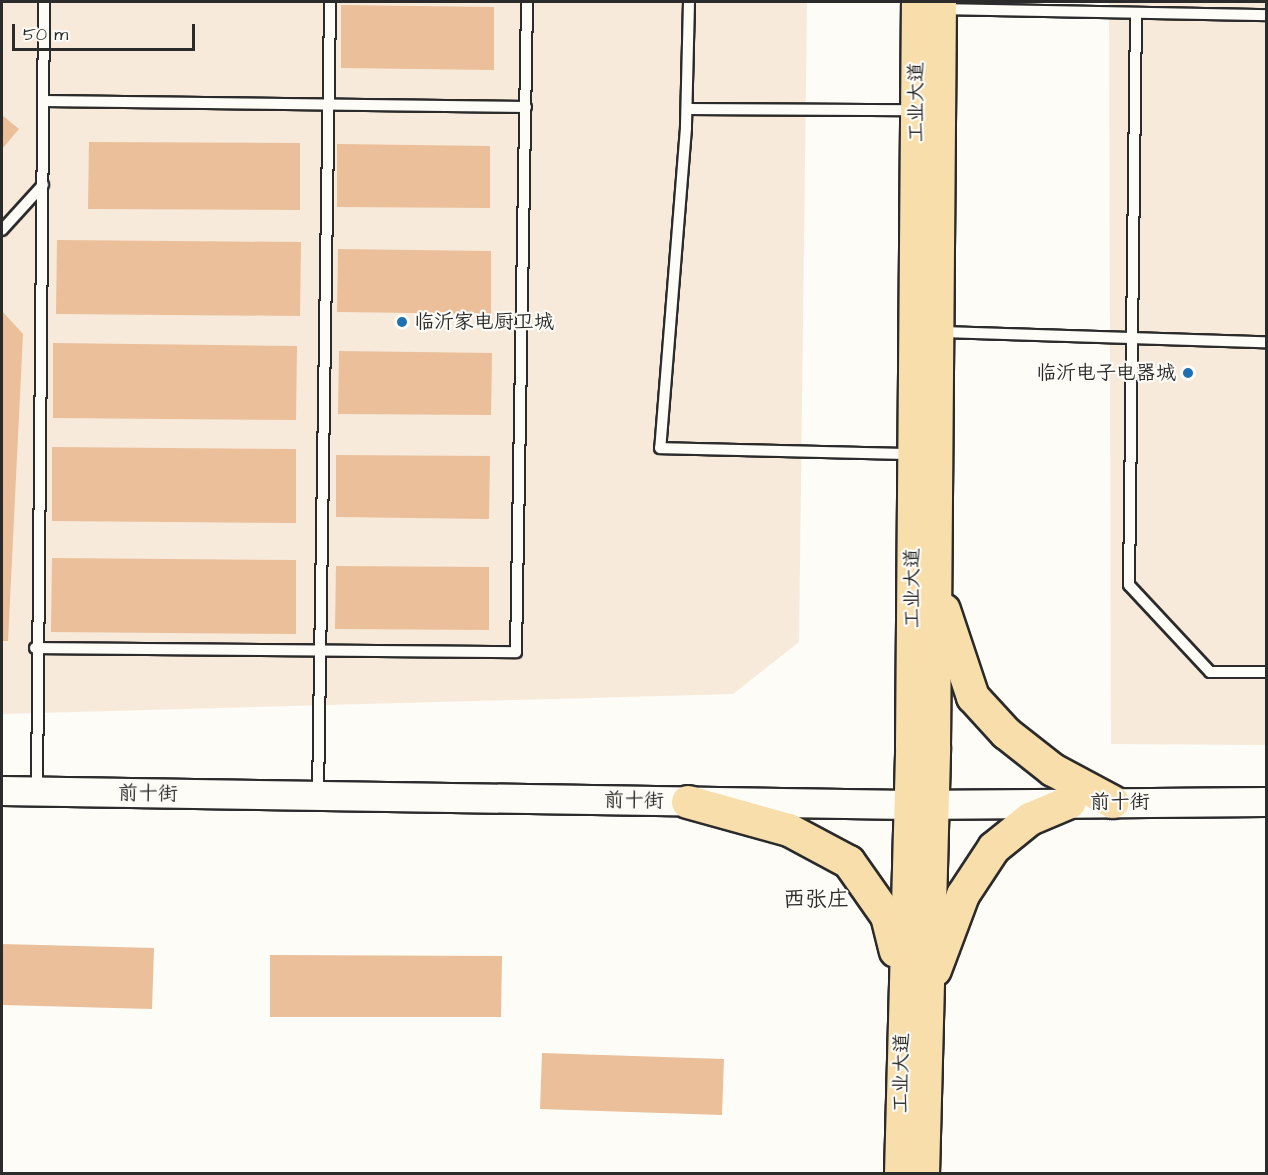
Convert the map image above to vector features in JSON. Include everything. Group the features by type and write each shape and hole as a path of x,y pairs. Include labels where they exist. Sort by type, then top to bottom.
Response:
{"main road":[{"name":"工业大道","path":"901,1173 915,986 920,803 914,454 917,110 933,4"},
{"name":"工业大道","path":"920,803 936,584 938,332 933,4"},
{"path":"936,584 973,697 1006,733 1053,770 1113,802"},
{"name":"前十街","path":"2,791 688,802 1266,802"},
{"path":"688,802 789,830 849,862 887,916 915,986"},
{"path":"915,986 963,895 994,848 1030,819 1070,802"},
{"name":"工业大道","path":"915,986 923,1173"}],"lane":[{"path":"37,792 35,648 44,2"},
{"path":"318,796 317,654 330,2"},
{"path":"35,648 317,654 516,652 527,2"},
{"path":"689,2 687,109 660,448 914,454"},
{"path":"933,4 1136,13 1266,15"},
{"path":"1136,13 1129,585 1210,672 1266,672"},
{"path":"44,101 328,107 526,107"},
{"path":"687,109 917,110"},
{"path":"2,230 43,185"},
{"path":"938,332 1266,342"}],"shaded area":[{"name":"临沂家电厨卫城","path":"2,2 807,2 799,642 733,694 2,714"},
{"name":"临沂电子电器城","path":"1109,2 1266,2 1266,745 1111,744"}],"building":[{"path":"341,5 494,7 494,70 341,68"},
{"path":"2,115 19,129 2,149"},
{"path":"89,142 300,143 300,210 88,209"},
{"path":"337,144 490,146 490,208 337,207"},
{"path":"57,240 301,242 300,316 56,314"},
{"path":"338,249 491,251 491,314 337,312"},
{"path":"2,311 23,334 8,641 2,641"},
{"path":"53,343 297,346 296,420 53,418"},
{"path":"339,351 492,353 491,415 338,414"},
{"path":"52,447 296,449 296,523 52,521"},
{"path":"336,455 490,456 489,519 336,517"},
{"path":"52,558 296,560 296,634 51,632"},
{"path":"336,566 489,567 489,630 335,629"},
{"path":"2,944 154,948 152,1009 2,1005"},
{"path":"270,955 502,956 501,1017 270,1017"},
{"path":"542,1053 724,1059 722,1115 540,1109"}],"place":[{"name":"临沂家电厨卫城","path":"402,322"},
{"name":"临沂电子电器城","path":"1188,373"}],"district":[{"name":"西张庄","path":"816,900"}]}
